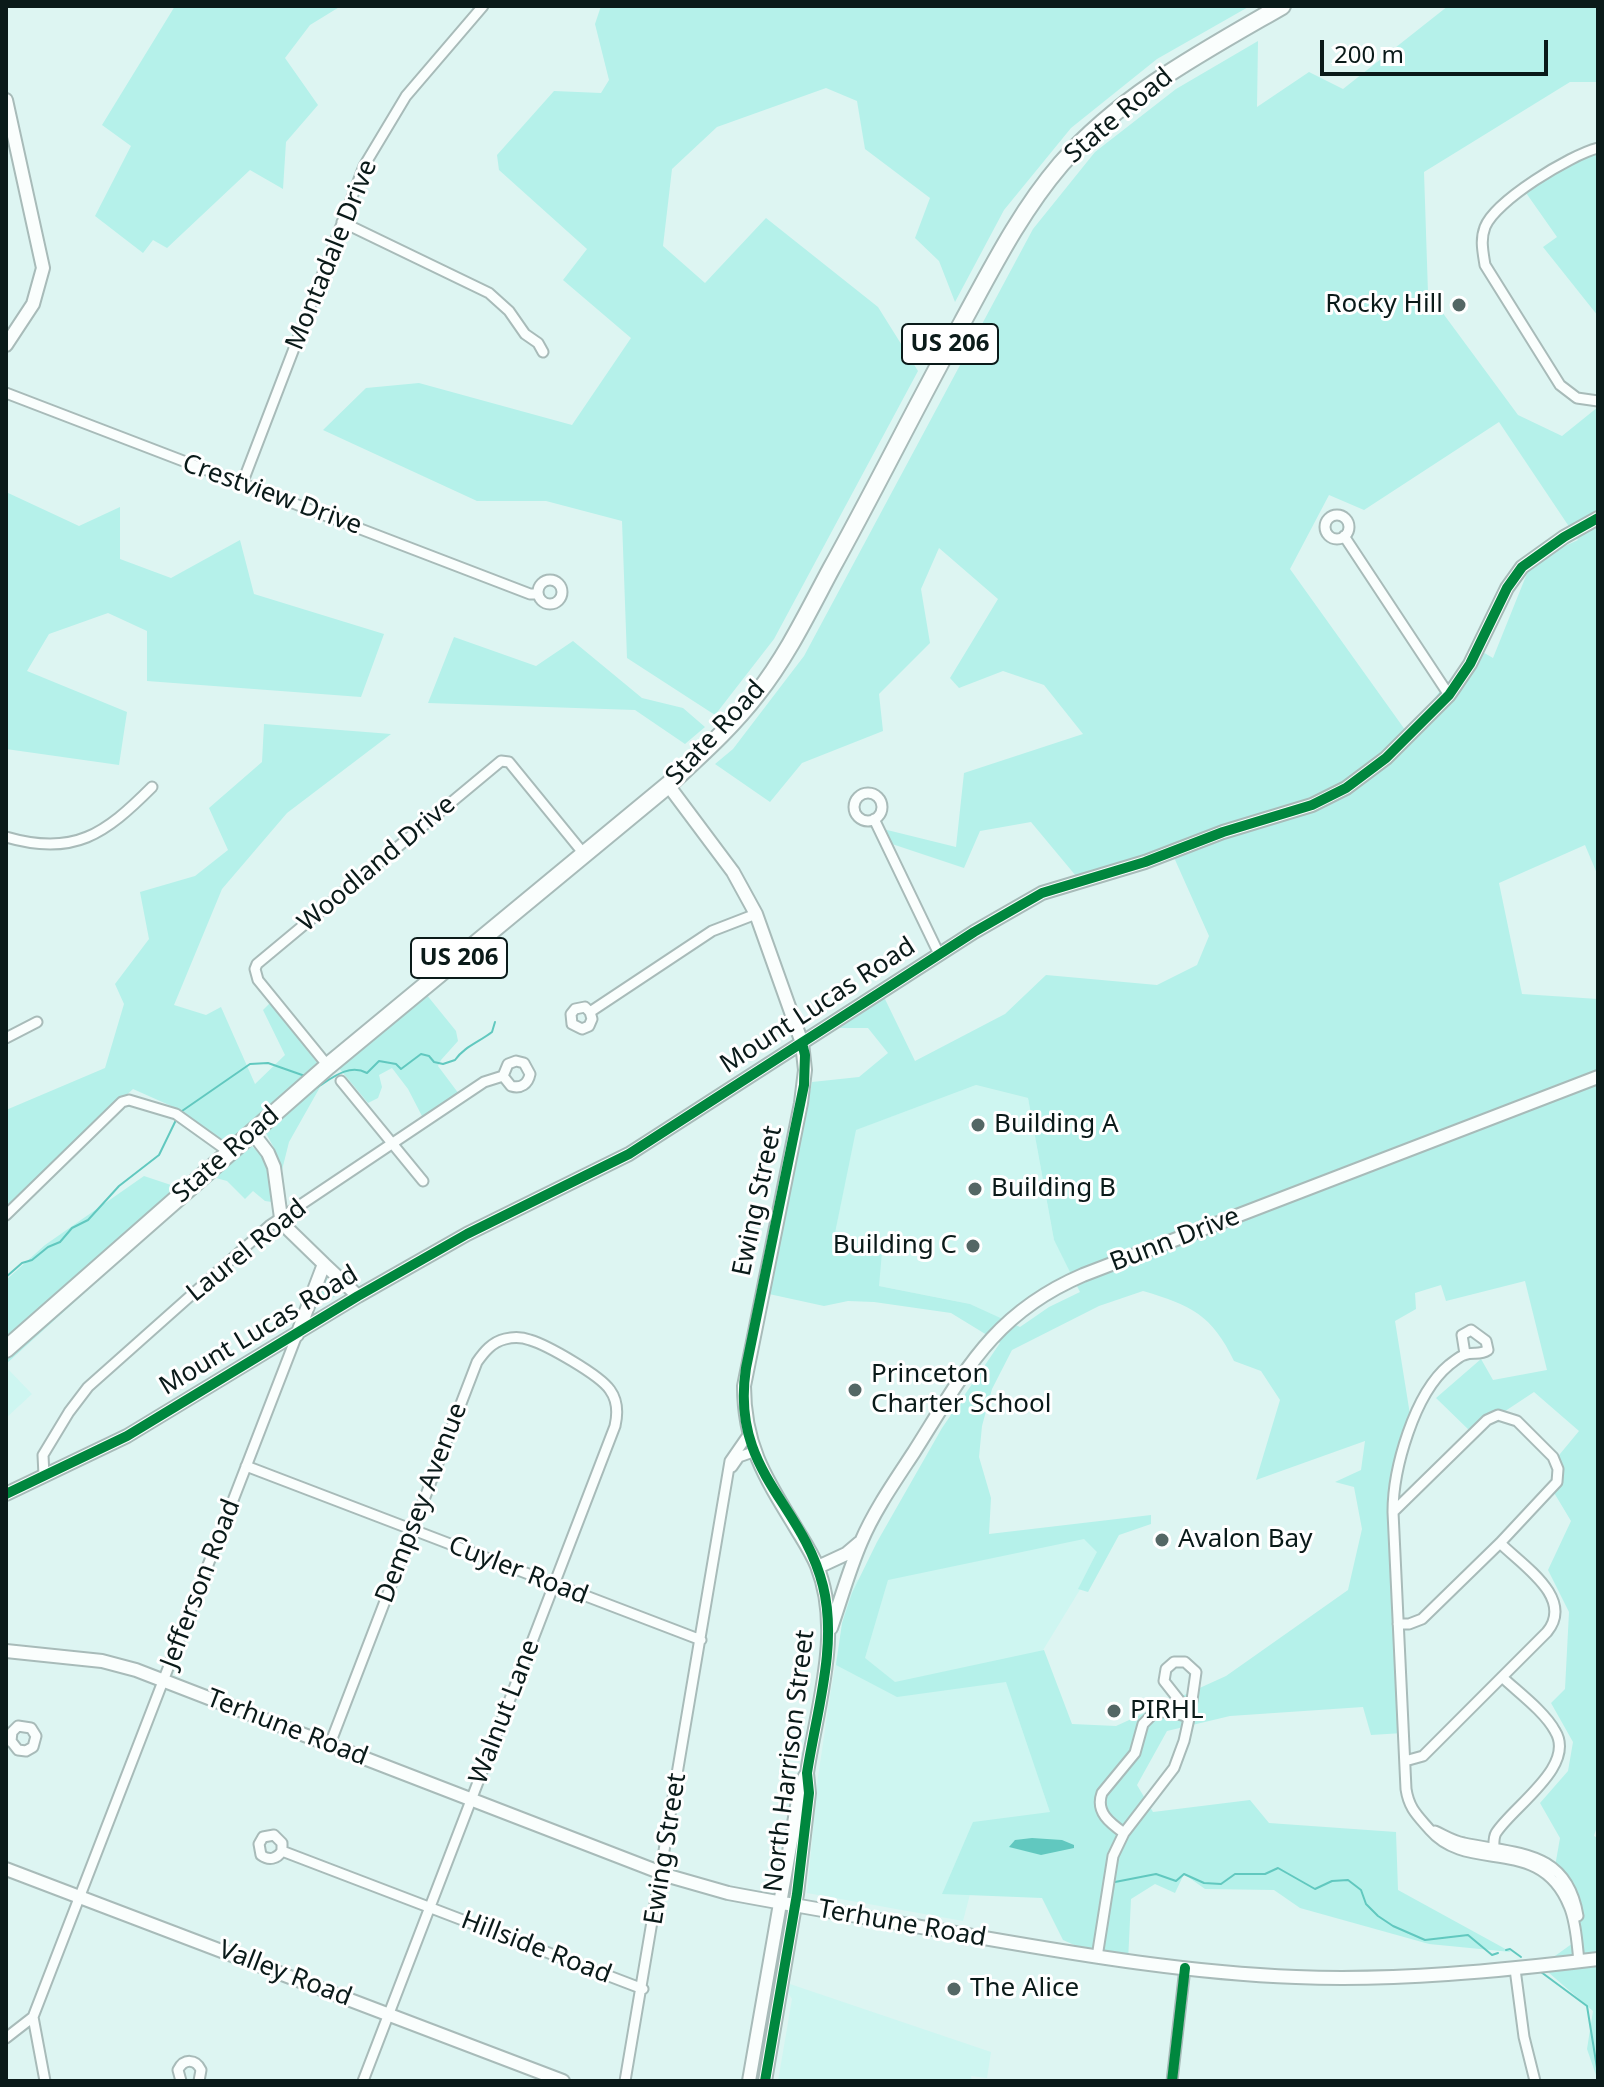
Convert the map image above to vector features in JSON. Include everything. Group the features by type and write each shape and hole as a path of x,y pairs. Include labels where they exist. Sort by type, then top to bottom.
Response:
{"highway":[{"name":"State Road","path":"6,1349 328,1066 668,785 737,719 790,646 968,311 1009,237 1042,188 1078,146 1112,115 1186,62 1282,6"}],"street":[{"name":"Montadale Drive","path":"242,484 364,166 406,96 483,6"},
{"path":"6,100 43,268 42,281 33,304 6,345"},
{"path":"1598,148 1563,162 1497,209 1486,225 1482,245 1485,265 1553,376 1577,398 1598,401"},
{"path":"342,222 489,293 509,311 543,352"},
{"name":"Crestview Drive","path":"6,393 530,594 538,594"},
{"name":"Mount Lucas Road","path":"6,1494 127,1436 467,1234 629,1154 939,954 1042,893 1145,862 1223,832 1327,798 1386,758 1449,695 1470,664 1507,588 1522,567 1564,537 1598,518"},
{"path":"1344,536 1449,695"},
{"name":"Woodland Drive","path":"328,1066 258,980 255,969 261,960 501,761 509,762 584,854"},
{"name":"Ewing Street","path":"668,785 733,872 756,914 802,1043 805,1070 801,1103 746,1368"},
{"path":"6,837 40,845 80,841 114,823 152,787"},
{"path":"874,819 939,954"},
{"path":"590,1012 712,931 756,914"},
{"path":"6,1038 37,1022"},
{"name":"Laurel Road","path":"44,1476 43,1455 88,1387 281,1218 484,1082 503,1076"},
{"name":"Bunn Drive","path":"828,1635 861,1541 971,1361 997,1330 1041,1296 1083,1275 1598,1077"},
{"path":"341,1081 423,1181"},
{"path":"6,1215 122,1102 129,1100 176,1114 229,1152"},
{"path":"252,1132 274,1167 281,1218 289,1230 358,1296"},
{"name":"Jefferson Road","path":"33,2017 324,1264"},
{"name":"Dempsey Avenue","path":"330,1744 477,1362 499,1340 518,1337 536,1342 568,1360"},
{"path":"1465,1354 1446,1368 1416,1414 1399,1466 1393,1512 1405,1761 1410,1805 1414,1815 1432,1831 1528,1863 1547,1875 1561,1891 1571,1910 1588,1960"},
{"name":"Walnut Lane","path":"363,2081 617,1418 617,1406 610,1389 596,1376 568,1360"},
{"name":"North Harrison Street","path":"746,1368 744,1414 753,1452 818,1567 826,1603 828,1635 807,1773 809,1793 795,1905 765,2081"},
{"path":"1393,1512 1487,1420 1505,1416 1517,1421 1553,1457 1558,1476 1553,1489 1422,1619 1398,1624"},
{"name":"Ewing Street","path":"625,2081 732,1455 748,1435"},
{"path":"729,1474 739,1457 753,1452"},
{"name":"Cuyler Road","path":"246,1466 701,1640"},
{"name":"Bunn Drive","path":"818,1567 846,1554 861,1541"},
{"path":"1405,1761 1423,1756 1547,1632 1556,1613 1556,1605 1549,1591 1500,1543"},
{"name":"Terhune Road","path":"6,1651 102,1661 330,1744 662,1873 702,1887 780,1903 1097,1957 1295,1977 1515,1969 1588,1960"},
{"path":"1097,1957 1110,1867 1124,1833 1174,1768 1189,1715 1196,1672 1185,1662 1174,1662 1166,1669 1164,1681 1189,1715"},
{"path":"1494,1852 1496,1833 1541,1783 1556,1761 1560,1747 1554,1728 1502,1677"},
{"path":"1124,1833 1105,1817 1099,1802 1102,1793 1135,1753 1143,1724 1153,1714 1167,1711 1189,1715"},
{"name":"North Harrison Street","path":"749,2081 800,1789 807,1773"},
{"name":"Hillside Road","path":"282,1851 643,1989"},
{"name":"Valley Road","path":"6,1869 563,2081"},
{"path":"1172,2081 1185,1968"},
{"path":"1515,1969 1524,2037 1535,2081"},
{"path":"6,2038 33,2017 45,2081"},
{"path":"181,2081 178,2070 182,2063 190,2061 200,2066 203,2080"}],"shaded area":[{"path":"175,6 341,6 310,25 285,58 318,105 286,142 283,189 250,170 167,248 153,240 143,253 95,216 131,146 102,125"},
{"path":"601,6 1250,6 1157,59 1071,128 1004,210 955,302 939,261 915,238 930,198 865,149 857,101 826,88 717,127 672,169 663,246 705,283 766,218 878,307 918,371 774,639 715,715 627,658 622,521 546,501 477,501 323,430 366,388 419,383 572,425 631,338 563,280 587,249 499,170 497,155 554,91 601,93 609,80 595,24"},
{"path":"1448,6 1598,6 1598,82 1570,82 1424,172 1428,293 1518,415 1562,436 1598,407 1598,876 1585,845 1499,883 1522,994 1598,999 1598,1823 1594,1836 1598,1838 1598,2081 1587,2049 1593,2011 1541,1966 1580,1938 1553,1878 1560,1838 1540,1803 1568,1771 1573,1742 1551,1703 1565,1689 1569,1612 1548,1570 1571,1521 1553,1491 1555,1460 1579,1431 1534,1392 1472,1433 1436,1398 1481,1359 1493,1380 1547,1370 1525,1281 1446,1301 1441,1285 1415,1293 1416,1309 1395,1321 1412,1427 1395,1476 1403,1733 1371,1735 1363,1707 1230,1716 1167,1731 1137,1785 1153,1812 1250,1800 1269,1823 1396,1832 1398,1890 1511,1952 1429,1944 1300,1908 1274,1890 1205,1889 1184,1874 1175,1893 1155,1884 1131,1899 1128,1962 1106,1959 1063,1940 1042,1898 942,1894 973,1822 1050,1812 1006,1682 897,1697 836,1665 842,1623 852,1593 877,1542 942,1428 1000,1343 951,1313 874,1302 848,1301 824,1306 769,1294 812,1082 859,1077 888,1053 868,1028 834,1028 884,997 915,1061 1005,1014 1046,975 1157,985 1197,965 1209,936 1172,853 1081,882 1031,822 980,831 964,868 886,842 879,828 956,847 964,773 1083,734 1044,685 1003,671 959,688 950,678 998,599 939,548 921,589 930,643 879,694 883,731 802,763 770,802 715,764 733,749 804,656 1033,229 1095,152 1176,89 1258,41 1257,107 1309,72 1343,89","holes":["1499,422 1578,540 1532,561 1493,658 1481,651 1443,687 1408,734 1290,569 1329,495 1364,510","976,1085 1028,1098 1054,1240 1080,1292 1049,1307 1020,1327 970,1304 879,1286 882,1252 833,1243 856,1130","1143,1291 1174,1301 1208,1322 1234,1361 1261,1371 1280,1400 1256,1480 1365,1441 1361,1470 1335,1482 1354,1487 1362,1529 1348,1590 1226,1676 1116,1726 1072,1724 1044,1650 895,1682 865,1658 888,1580 1084,1539 1097,1552 1078,1589 1088,1592 1119,1535 1151,1524 1151,1515 989,1534 991,1498 979,1457 982,1426 992,1389 1012,1350 1099,1306"]},
{"path":"1598,151 1598,316 1543,247 1557,237 1524,190 1586,154"},
{"path":"6,492 79,526 120,507 120,559 171,578 240,540 254,594 384,634 361,697 147,681 147,631 108,613 49,634 27,671 127,712 119,765 6,749"},
{"path":"454,637 536,666 573,641 642,698 683,708 705,727 685,744 635,710 428,703"},
{"path":"264,724 391,734 287,813 222,889 174,1005 206,1015 221,1007 255,1084 285,1055 263,1010 271,1002 318,1064 226,1143 178,1109 133,1089 6,1207 6,1110 105,1068 124,1004 115,984 149,939 140,892 195,876 228,850 209,808 262,762"},
{"path":"426,994 456,1031 458,1041 438,1066 459,1094 423,1118 408,1089 392,1068 379,1075 382,1087 378,1098 368,1103 338,1067"},
{"path":"324,1080 289,1142 281,1174 275,1150 265,1131"},
{"path":"976,1085 1028,1098 1054,1240 1072,1274 1042,1289 1001,1319 970,1304 879,1286 833,1243 855,1130"},
{"path":"250,1145 265,1157 272,1202 265,1201 253,1191 245,1199 227,1181 216,1178 185,1202 6,1364 6,1357 183,1197"},
{"path":"144,1176 177,1187 6,1341 6,1280 45,1245"},
{"path":"326,1279 331,1279 344,1291 312,1310"},
{"path":"6,1367 32,1394 6,1418"},
{"path":"1117,1529 1037,1660 1069,1811 985,1837 963,1921 807,1893 818,1777 830,1696 845,1609 856,1580"},
{"path":"1015,1840 1062,1840 1074,1845 1074,1848 1041,1855 1009,1847"},
{"path":"790,1984 991,2052 987,2078 971,2076 972,2081 778,2081 792,1999 788,1993"}],"waterway":[{"path":"316,1088 346,1071 367,1073 379,1061 396,1064 401,1069 421,1054 443,1064 455,1060 492,1032 495,1022"},
{"path":"182,1111 250,1064 268,1063 305,1076"},
{"path":"6,1277 22,1263 60,1242 72,1228 88,1220 119,1186 159,1155 176,1120"},
{"path":"1115,1882 1156,1874 1176,1881 1184,1874 1204,1883 1221,1884 1235,1874 1265,1874 1278,1868 1315,1889 1332,1881 1348,1880 1361,1890 1366,1904 1393,1926 1425,1940 1468,1935 1492,1955 1498,1953"},
{"path":"1506,1950 1510,1949 1521,1957"},
{"path":"1541,1972 1587,2006 1598,2074"}],"cycle path":[{"path":"6,1494 127,1436 467,1234 629,1154 974,932 1042,893 1145,862 1223,832 1312,805 1346,788 1386,758 1449,695 1470,664 1507,588 1522,567 1564,537 1598,518"},
{"path":"765,2081 797,1894 809,1793 807,1773 824,1680 828,1632 823,1586 813,1557 758,1460 748,1434 744,1403 746,1368 804,1085 805,1055 802,1043"},
{"path":"1172,2081 1185,1968"}],"place":[{"name":"Rocky Hill","path":"1459,305"},
{"name":"Building A","path":"978,1125"},
{"name":"Building B","path":"975,1189"},
{"name":"Building C","path":"973,1246"},
{"name":"Princeton Charter School","path":"855,1390"},
{"name":"Avalon Bay","path":"1162,1540"},
{"name":"PIRHL","path":"1114,1711"},
{"name":"The Alice","path":"954,1989"}]}
